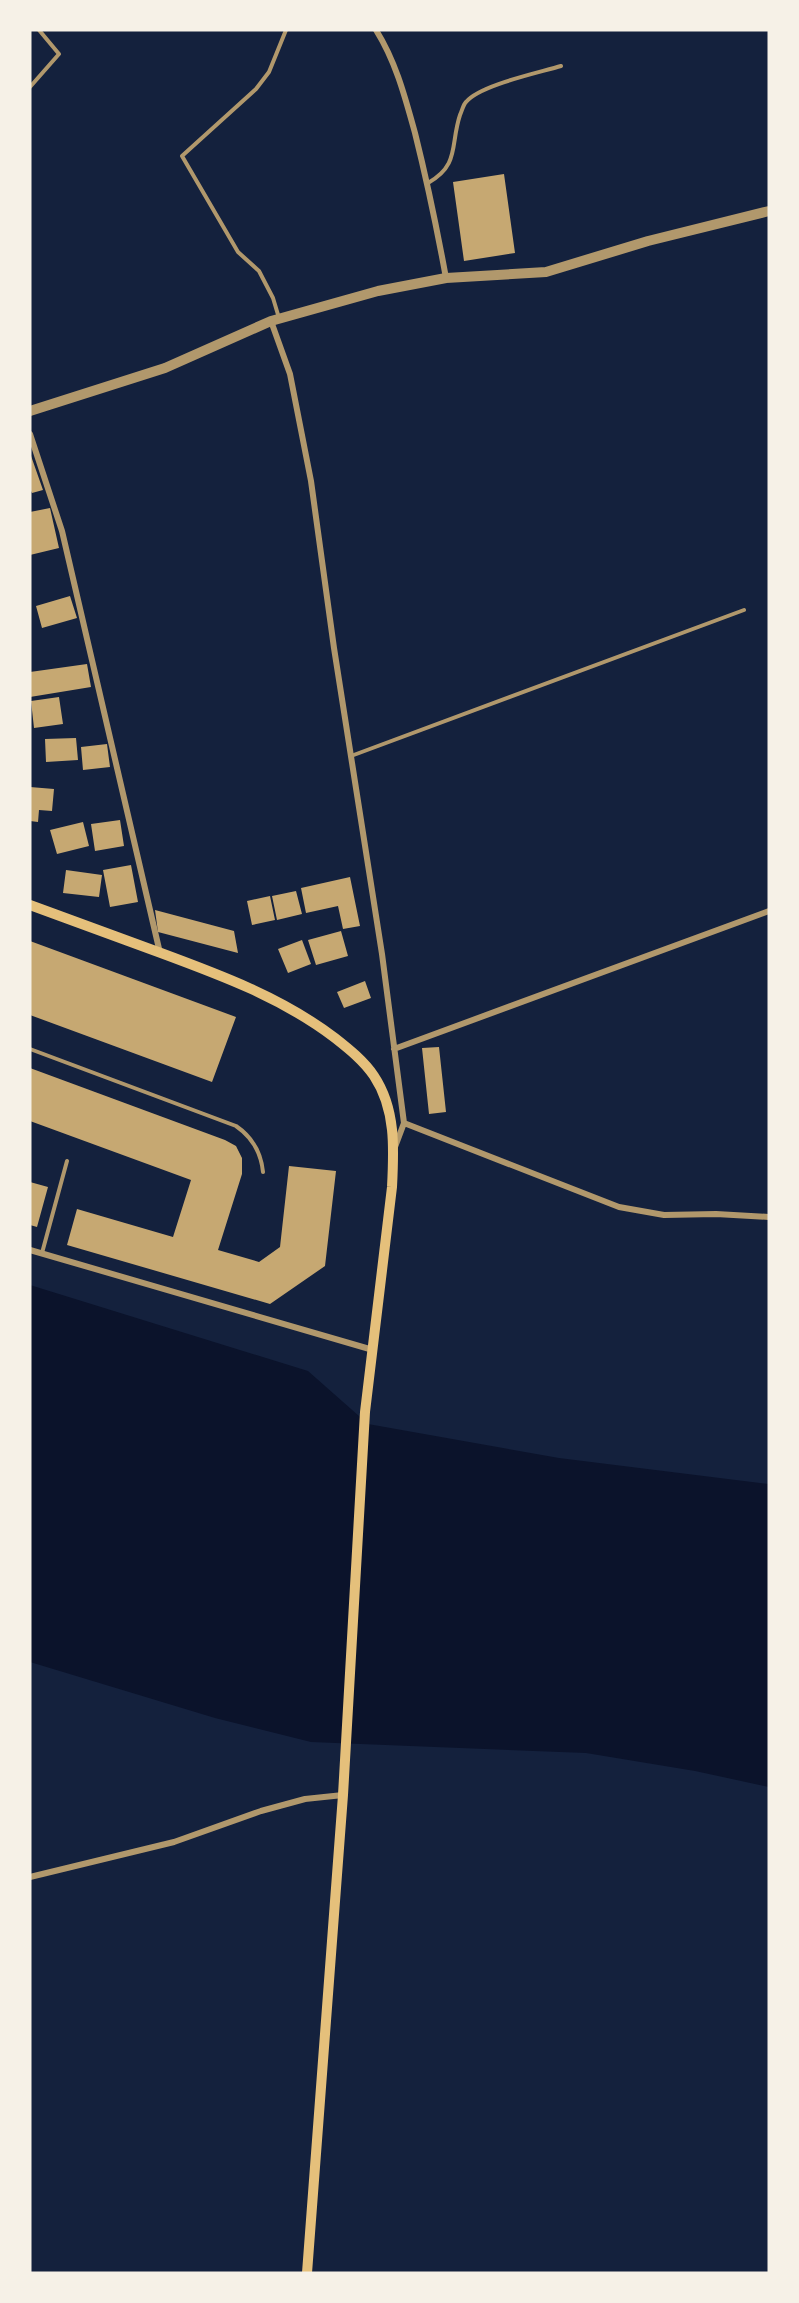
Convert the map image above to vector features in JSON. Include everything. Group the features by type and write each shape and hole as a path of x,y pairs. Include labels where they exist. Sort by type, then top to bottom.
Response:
{"main road":[{"path":"30,905 251,988 305,1018 351,1050 374,1076 383,1091 391,1118 394,1150 392,1187 365,1412 342,1795 307,2273"}],"street":[{"path":"376,30 393,60 400,79 428,183 446,278"},
{"path":"30,411 165,368 275,320 378,291 446,278 546,272 648,241 769,211"},
{"path":"275,320 290,374 311,481 394,1049 404,1123 394,1150"},
{"path":"30,435 62,531 160,953"},
{"path":"394,1049 769,911"},
{"path":"404,1123 619,1207 664,1215 716,1214 769,1217"},
{"path":"30,1250 373,1350"},
{"path":"30,1877 174,1842 261,1811 294,1802 342,1795"}],"lane":[{"path":"30,87 59,54 39,30"},
{"path":"275,320 273,298 259,271 238,252 182,156 256,89 269,72 286,30"},
{"path":"428,183 444,171 452,159 464,103 479,92 561,66"},
{"path":"351,757 744,610"},
{"path":"30,1049 236,1126 255,1146 263,1172"},
{"path":"42,1253 68,1161"}],"water":[{"path":"30,1285 308,1371 368,1424 559,1458 769,1484 769,1787 695,1771 586,1753 311,1742 215,1718 30,1662"}],"building":[{"path":"504,174 515,253 464,261 453,182"},
{"path":"30,453 43,490 32,493 30,489"},
{"path":"50,508 59,548 30,555 30,512"},
{"path":"70,596 77,618 42,628 36,606"},
{"path":"87,664 91,687 30,697 30,672"},
{"path":"59,697 63,724 34,728 31,701"},
{"path":"76,738 78,760 46,762 45,739"},
{"path":"107,744 110,767 83,770 81,747"},
{"path":"30,787 54,789 52,811 39,810 38,822 30,821"},
{"path":"120,820 124,846 95,851 91,824"},
{"path":"83,822 89,846 57,854 50,830"},
{"path":"131,865 138,902 110,907 103,870"},
{"path":"66,870 102,875 99,897 63,893"},
{"path":"350,877 360,926 343,929 338,906 306,913 301,888"},
{"path":"296,891 302,914 277,920 272,896"},
{"path":"270,896 275,920 252,925 247,901"},
{"path":"155,910 234,931 238,953 158,932"},
{"path":"341,931 348,956 316,965 308,940"},
{"path":"302,940 311,964 288,973 278,949"},
{"path":"30,941 236,1017 212,1082 30,1015"},
{"path":"365,981 371,998 344,1008 337,992"},
{"path":"439,1047 446,1112 429,1114 422,1048"},
{"path":"30,1068 236,1146 242,1158 242,1174 218,1250 259,1262 280,1247 289,1166 336,1171 325,1266 270,1304 67,1245 77,1209 173,1237 191,1180 30,1121"},
{"path":"30,1182 48,1187 37,1227 30,1225"}]}
